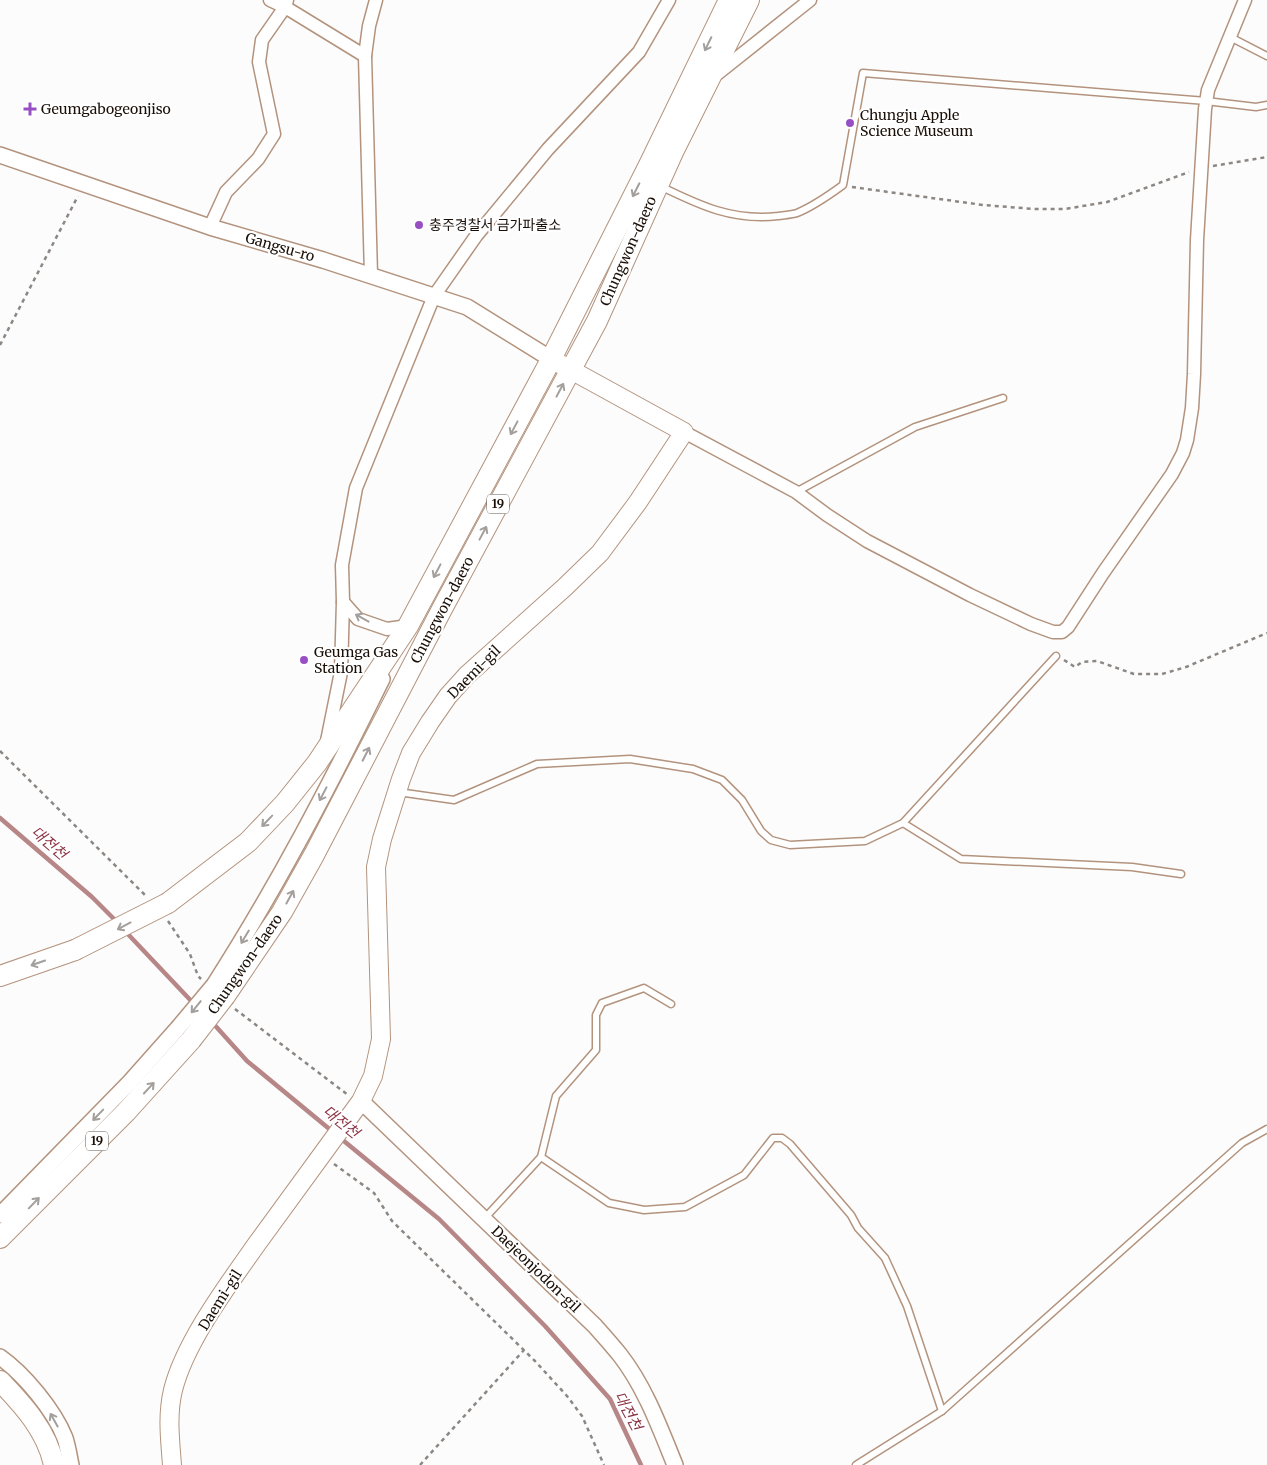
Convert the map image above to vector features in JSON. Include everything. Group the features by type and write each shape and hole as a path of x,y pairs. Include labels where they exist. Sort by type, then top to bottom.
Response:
{"highway":[{"name":"Chungwon-daero","path":"0,976 75,950 161,908 248,842 285,803 325,751 408,626 551,359 649,165 729,0"},
{"name":"Chungwon-daero","path":"0,1238 126,1112 282,912 314,855 437,618 596,321 658,185 749,0"},
{"path":"0,1381 21,1403 40,1429 54,1465"}],"main road":[{"path":"551,359 684,432"},
{"name":"Daemi-gil","path":"172,1465 168,1416 173,1389 182,1365 225,1289 325,1157 357,1106 373,1076 381,1039 376,867 382,839 411,754 448,696 467,675 566,588 600,553 638,502 684,432"}],"street":[{"path":"270,0 286,3 365,56"},
{"path":"370,275 365,56 369,26 376,0"},
{"path":"325,751 341,672 342,565 356,488 434,296 476,236 548,149 639,52 669,0"},
{"path":"708,82 810,0"},
{"path":"684,432 796,492 867,541 970,595 1031,624 1053,632 1062,632 1068,627 1172,474 1183,453 1192,408 1196,240 1206,101 1208,90 1245,0"},
{"path":"210,227 226,192 258,159 274,134 260,62 262,40 286,3"},
{"name":"Gangsu-ro","path":"0,156 210,227 370,275 466,307 551,359"},
{"path":"343,602 358,619 387,629 408,626"},
{"path":"218,992 244,938 283,871 350,745 408,626"},
{"name":"Chungwon-daero","path":"0,1215 130,1082 185,1034"},
{"name":"Daejeonjodon-gil","path":"357,1106 484,1219 595,1326 620,1356 638,1383 675,1465"},
{"path":"0,1357 28,1382 48,1409 65,1438 71,1465"}],"lane":[{"path":"1230,36 1267,56"},
{"path":"658,185 697,204 736,216 770,217 796,213 822,200 843,185 863,73 1206,101 1256,107 1267,105"},
{"path":"796,492 915,427 1003,398"},
{"path":"397,792 454,800 538,764 630,760 693,769 722,780 742,800 761,831 771,840 790,845 865,841 903,823 1056,656"},
{"path":"903,823 961,859 1132,867 1181,874"},
{"path":"484,1219 541,1157 556,1096 596,1050 596,1015 602,1002 644,988 672,1004"},
{"path":"856,1465 942,1411 1242,1143 1267,1129"},
{"path":"541,1157 609,1204 644,1210 685,1207 744,1175 773,1138 782,1138 790,1144 851,1215 858,1228 885,1258 907,1306 942,1411"}],"path":[{"path":"843,185 982,205 1065,209 1108,202 1201,168 1267,157"},
{"path":"0,346 85,184"},
{"path":"1056,656 1075,667 1082,662 1097,661 1134,674 1162,674 1186,667 1267,633"},
{"path":"0,752 161,908 190,954 198,976 344,1093 357,1106"},
{"path":"325,1157 374,1193 392,1221 524,1350 567,1396 582,1416 604,1465"},
{"path":"420,1465 524,1350"}],"waterway":[{"name":"대전천","path":"0,818 92,897 118,923"},
{"name":"대전천","path":"125,931 195,1005"},
{"name":"대전천","path":"211,1021 247,1061 333,1132"},
{"name":"대전천","path":"339,1137 439,1219 545,1326 610,1399 641,1465"}],"place":[{"name":"Geumgabogeonjiso","path":"30,109"},
{"name":"Chungju Apple Science Museum","path":"850,123"},
{"name":"충주경찰서 금가파출소","path":"419,225"},
{"name":"Geumga Gas Station","path":"304,660"}]}
